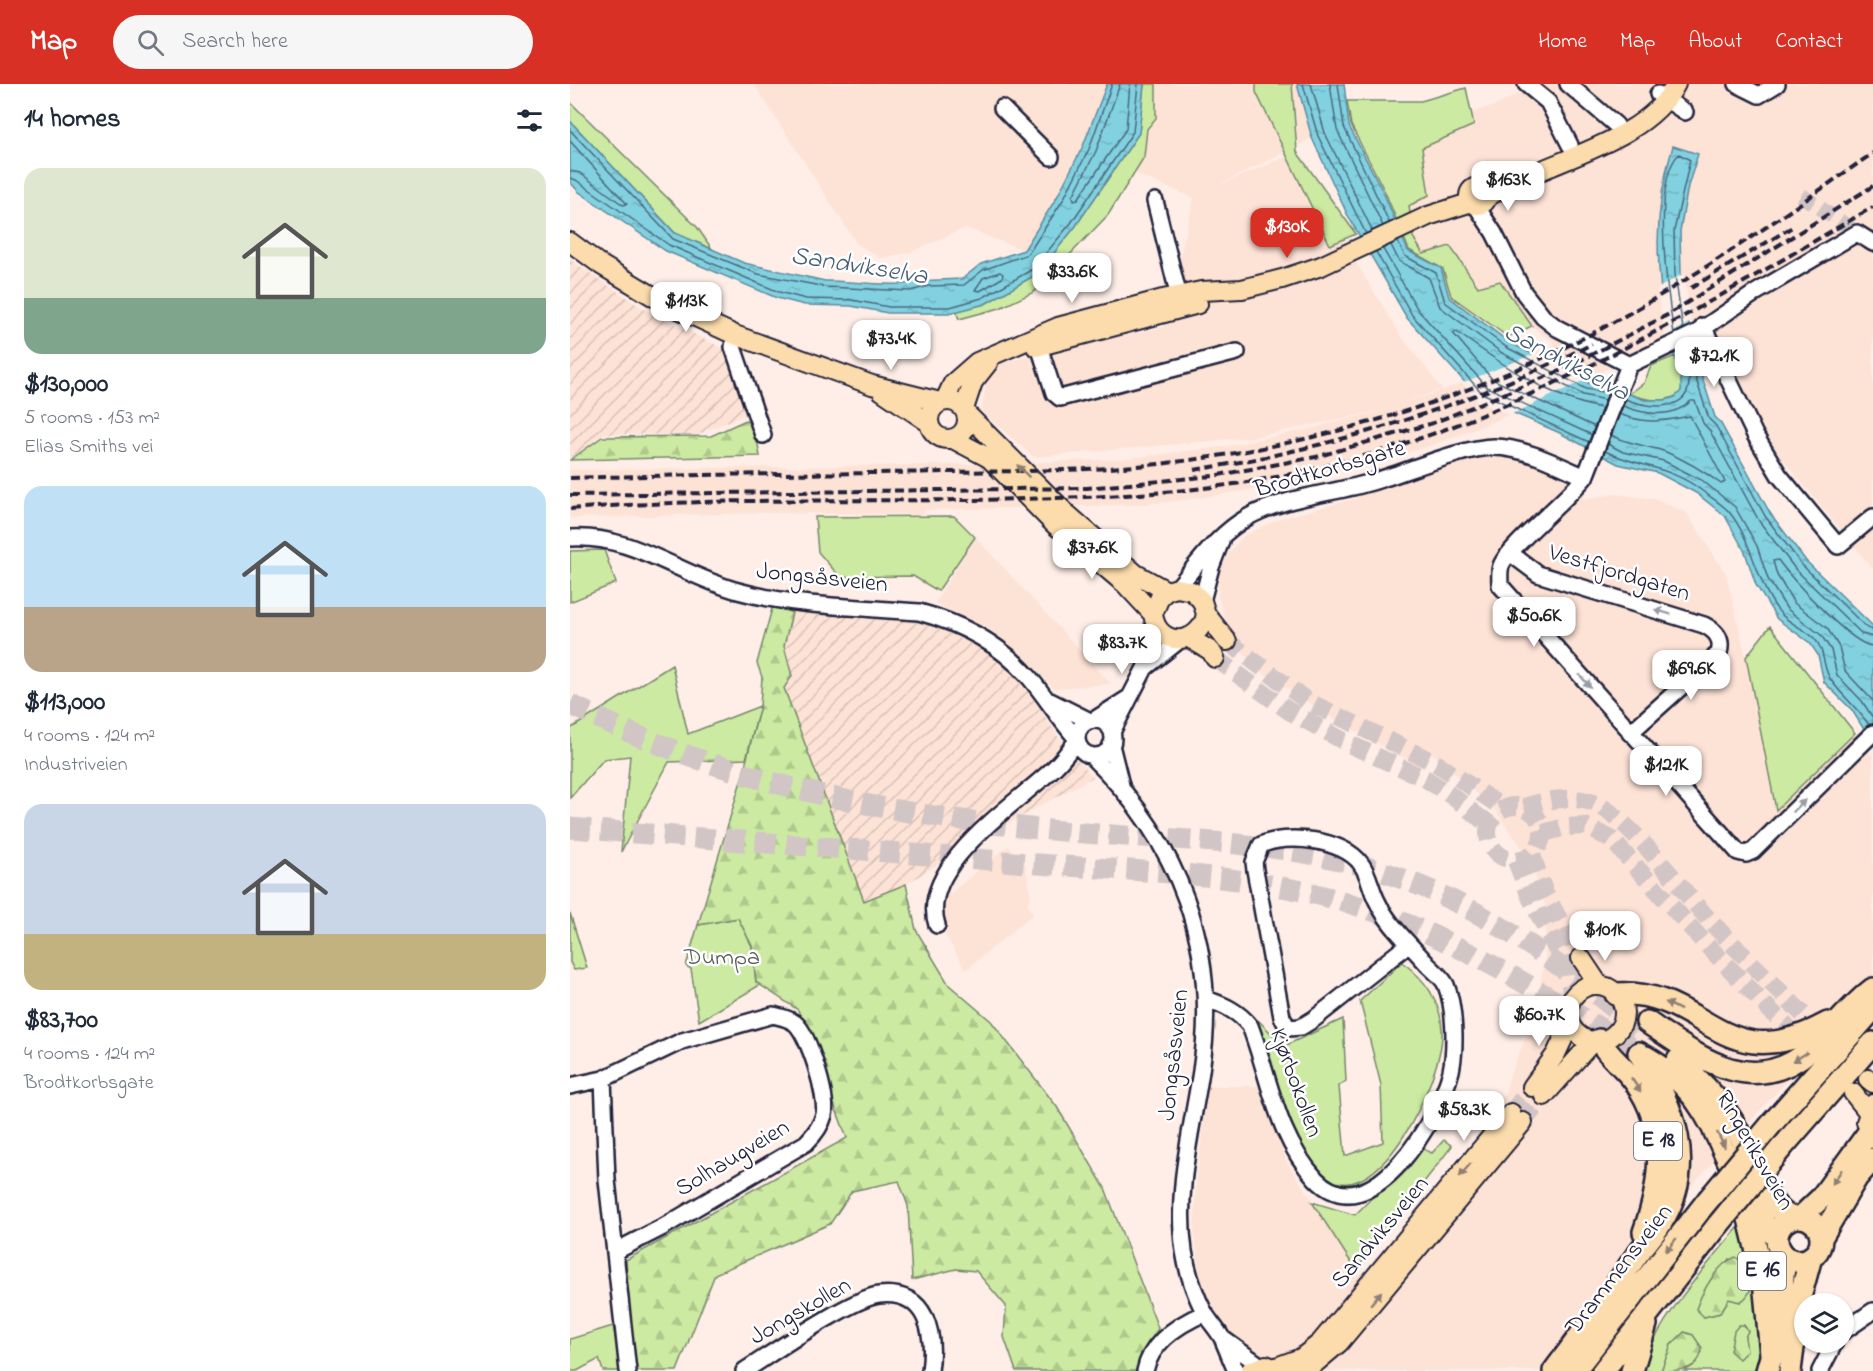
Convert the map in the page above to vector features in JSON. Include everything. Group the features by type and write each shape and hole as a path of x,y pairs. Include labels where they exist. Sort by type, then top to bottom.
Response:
{"highway":[{"path":"1607,989 1651,996 1725,1034 1752,1044 1795,1039 1842,1016"},
{"path":"1639,1038 1715,1066 1741,1071 1759,1071 1788,1064 1809,1052 1842,1016 1873,989"},
{"name":"Drammensveien","path":"1574,1371 1708,1200 1774,1121 1873,1010"},
{"name":"E 18","path":"1554,1371 1662,1222 1670,1206 1677,1182 1680,1157 1671,1109 1639,1038"},
{"name":"Ringeriksveien","path":"1639,1038 1698,1102 1721,1140 1742,1190 1781,1247"},
{"name":"Ringeriksveien","path":"1639,1038 1677,1060 1718,1101 1740,1134 1771,1201 1796,1218"},
{"name":"E 18","path":"1596,1040 1637,1085 1651,1112 1658,1139 1657,1191 1635,1257"},
{"name":"Drammensveien","path":"1603,1371 1652,1306 1783,1146 1873,1043"},
{"path":"1796,1218 1821,1198 1871,1122"},
{"path":"1821,1238 1857,1177 1873,1159"},
{"name":"E 16","path":"1742,1190 1764,1281 1769,1363"},
{"name":"E 16","path":"1796,1218 1815,1224 1821,1238 1820,1245 1811,1257 1798,1261 1781,1247 1781,1226 1796,1218"},
{"path":"1769,1363 1777,1336 1781,1247"},
{"path":"1790,1371 1799,1301 1811,1257"},
{"path":"1632,1371 1652,1306"}],"main road":[{"path":"1478,198 1570,145 1595,140 1635,115 1667,90"},
{"path":"953,439 965,430 965,411 973,382 986,364 1181,302 1201,291 1242,290 1302,273 1428,216 1478,198 1595,140 1641,123 1667,90"},
{"path":"570,242 601,265 661,301 735,335 872,385 942,401 954,401 1065,512 1136,574 1172,590 1192,591 1227,641"},
{"path":"928,422 930,412 942,401 953,383 976,362 1067,325 1181,302"},
{"path":"872,385 928,422 937,436 953,439 988,458 1054,524 1126,585 1166,636 1185,639 1211,651 1215,658"},
{"path":"1155,620 1160,597 1172,590"},
{"path":"1185,639 1201,629 1204,608"},
{"path":"1581,958 1607,989 1623,1009 1620,1026 1607,1038 1596,1040 1580,1036 1570,1024 1568,1011 1572,998 1584,988 1607,989"},
{"path":"1570,1024 1538,1091 1596,1040"},
{"path":"1853,1094 1871,1122"},
{"name":"Sandviksveien","path":"1267,1369 1301,1358 1320,1343 1517,1118 1339,1343 1306,1371"}],"street":[{"path":"1526,84 1548,102 1570,145"},
{"path":"1568,84 1616,125"},
{"path":"1737,84 1759,95 1778,84"},
{"path":"1667,90 1685,112"},
{"path":"1002,108 1049,156"},
{"path":"1478,198 1524,293 1543,317 1557,328 1629,365"},
{"path":"1155,201 1181,302"},
{"path":"1873,243 1857,233 1755,293 1700,329 1629,365 1585,477 1575,490 1510,552 1501,566 1500,585 1738,852 1746,854 1759,846 1873,733"},
{"path":"1700,329 1779,475 1838,546 1873,517"},
{"path":"735,335 734,347 763,435"},
{"path":"1040,346 1054,393 1060,398 1237,352"},
{"name":"Brodtkorbsgate","path":"1172,590 1209,548 1246,518 1275,506 1372,482 1482,448 1504,448 1585,477"},
{"name":"Jongsåsveien","path":"570,538 591,537 638,548 718,585 756,595 919,612 942,618 989,643 1027,674 1077,740"},
{"path":"1204,608 1221,540"},
{"name":"Vestfjordgaten","path":"1510,552 1538,574 1704,625 1717,634 1720,640 1719,653 1630,733"},
{"path":"1057,765 1089,755 1103,754 1127,699 1145,668 1155,620"},
{"path":"1145,668 1185,639"},
{"path":"937,925 934,916 935,900 948,874 973,837 1057,765 1077,740 1082,726 1127,699"},
{"name":"Jongsåsveien","path":"1048,700 1092,721"},
{"path":"1092,721 1105,723 1111,739"},
{"name":"Jongsåsveien","path":"1111,739 1122,789"},
{"path":"1077,740 1081,749 1089,755"},
{"name":"Jongsåsveien","path":"1089,755 1122,789 1164,848 1178,876 1199,939 1206,999 1204,1043 1184,1173 1182,1218 1185,1256 1205,1313 1222,1338 1236,1371"},
{"name":"Kjørbokollen","path":"1206,999 1228,1006 1242,1016 1250,1026 1279,1117 1295,1153 1318,1180 1335,1192 1352,1195 1368,1190 1385,1178 1412,1150 1450,1071 1453,1041 1446,983 1409,944 1377,903 1362,865 1352,853 1338,845 1309,842 1274,839 1260,845 1254,862 1255,870 1282,1017 1288,1028 1301,1026 1314,1019 1409,944"},
{"name":"Solhaugveien","path":"570,1086 603,1079 682,1041 773,1015 785,1017 800,1029 822,1084 825,1102 824,1117 816,1132 806,1143 663,1227 616,1251"},
{"path":"603,1079 607,1180 628,1371"},
{"name":"Jongskollen","path":"744,1371 864,1299 891,1294 915,1303 923,1313 932,1338 930,1371"},
{"path":"1854,1324 1873,1311"},
{"path":"1145,1371 1147,1362 1158,1345 1173,1330 1205,1313"},
{"name":"Jongsåsveien","path":"1222,1338 1267,1369"},
{"path":"1820,1371 1829,1353"}],"shaded area":[{"path":"754,84 1107,84 1083,146 1057,197 1024,250 965,228 911,252 881,258 857,244"},
{"path":"1144,84 1297,84 1312,138 1215,187 1297,152 1355,261 1401,336 1442,389 1389,408 1478,378 1555,344 1532,326 1500,281 1478,287 1450,246 1423,254 1363,146 1497,105 1538,84 1873,84 1873,569 1766,439 1686,325 1600,373 1495,421 1435,444 1374,463 1277,486 1178,501 1128,505 925,510 923,514 758,513 570,518 570,470 995,464 1121,459 1223,447 1314,428 1382,410 1253,437 1034,457 982,412 988,366 1164,327 1194,198 1117,166 1139,133"},
{"path":"570,260 644,309 730,352 749,413 696,435 603,434 570,458"},
{"path":"1495,453 1529,459 1585,484 1583,499 1614,494 1654,499 1686,512 1726,574 1746,657 1776,809 1855,733 1873,757 1873,986 1665,1215 1551,1371 1274,1371 1216,1319 1201,1287 1194,1232 1196,1185 1208,1086 1262,1086 1286,1161 1380,1302 1525,1127 1500,1108 1511,1073 1535,1015 1545,957 1545,906 1530,859 1494,809 1431,752 1421,758 1409,759 1393,752 1331,717 1254,667 1230,634 1218,597 1219,573 1230,551 1245,535 1279,519 1354,499 1423,472"},
{"path":"975,537 1111,684 1054,688 1015,649 992,631 935,603"},
{"path":"773,605 913,618 964,637 988,653 1023,683 1059,738 1093,777 966,847 906,884 864,901 784,688 792,676 784,646 792,614"},
{"path":"1008,846 1025,863 1031,898 1027,903 1033,914 966,970 934,916 940,895 947,896"}],"green space":[{"path":"1144,84 1156,84 1156,118 1147,129 1144,157 1108,215 1034,292 1000,308 959,319 956,311 985,304 1037,274 1075,227 1139,133"},
{"path":"1256,84 1292,84 1297,152 1356,234 1330,245 1256,92"},
{"path":"1466,88 1474,125 1422,148 1429,195 1409,206 1413,237 1423,254 1450,246 1478,287 1500,281 1532,326 1508,337 1451,296 1443,269 1409,250 1385,192 1351,125 1347,101 1421,101"},
{"path":"570,102 697,227 712,249 675,233 570,121"},
{"path":"1675,356 1683,378 1681,392 1663,400 1629,394 1644,383 1651,366"},
{"path":"746,420 756,434 760,456 570,460 602,437 711,436"},
{"path":"954,516 975,537 938,591 913,576 840,577 818,552 815,517"},
{"path":"604,550 616,583 570,602 570,551"},
{"path":"773,605 792,613 784,646 792,676 784,688 864,901 906,884 916,930 949,985 991,1021 1057,1107 1105,1188 1158,1328 1138,1371 1016,1371 1004,1337 1006,1306 976,1271 956,1269 912,1280 908,1206 899,1181 852,1191 830,1224 715,1274 677,1371 633,1371 626,1260 847,1138 798,1010 756,982 752,946 738,918 698,925 743,774 760,706 762,677 757,663"},
{"path":"1770,626 1855,733 1776,810 1746,657"},
{"path":"672,665 688,734 760,706 746,759 669,762 621,852 630,756 604,759 570,798 570,729"},
{"path":"570,913 587,968 574,970 570,962"},
{"name":"Dumpa","path":"738,918 752,946 756,982 760,985 699,1021 691,969 686,966 698,925"},
{"path":"1402,962 1424,983 1439,1009 1442,1030 1440,1052 1418,1111 1401,1140 1381,1165 1359,1180 1337,1183 1315,1168 1297,1138 1258,1020 1284,1046 1343,1019 1346,1081 1339,1086 1345,1156 1383,1142 1381,1085 1360,1001"},
{"path":"1444,1140 1452,1146 1356,1270 1312,1202 1355,1215 1421,1148 1432,1153"},
{"path":"1742,1223 1752,1257 1761,1317 1759,1355 1754,1371 1684,1371 1693,1366 1702,1352 1693,1335 1685,1332 1671,1345 1661,1371 1640,1371 1659,1330 1671,1311","holes":["1729,1259 1749,1272 1750,1291 1740,1302 1729,1299 1720,1313 1704,1317 1712,1281"]},
{"path":"1736,1257 1748,1273 1751,1286 1749,1292 1740,1302 1729,1299 1720,1313 1704,1317 1696,1309 1702,1294 1717,1271"},
{"path":"1739,1325 1744,1325 1748,1331 1745,1337 1747,1351 1739,1359 1730,1351 1734,1331"},
{"path":"613,1326 622,1371 603,1371 599,1359 577,1371 570,1371 570,1339"},
{"path":"1684,1332 1693,1335 1702,1348 1700,1356 1693,1365 1687,1368 1661,1371 1671,1345"}],"water":[{"path":"1107,84 1144,84 1139,133 1075,227 1037,274 985,304 951,313 888,313 851,306 805,305 777,298 666,251 579,192 570,182 570,121 675,233 744,263 825,281 899,284 962,279 981,264 1024,250 1057,197 1083,146"},
{"path":"1297,84 1344,84 1349,126 1384,194 1408,251 1441,268 1449,297 1509,342 1589,383 1608,386 1645,400 1665,400 1675,397 1681,391 1679,369 1668,334 1660,286 1659,217 1673,146 1698,154 1688,186 1680,231 1681,274 1693,349 1715,417 1720,422 1770,513 1806,561 1873,626 1873,744 1852,710 1824,682 1818,655 1810,643 1777,619 1756,585 1745,552 1725,516 1696,493 1658,473 1618,464 1560,433 1479,398 1407,318 1348,216 1312,138"}],"pier":[{"path":"1684,273 1691,322 1665,337 1657,289"},
{"path":"1536,353 1587,379 1510,415 1477,401 1462,383"}],"tunnel":[{"path":"1801,195 1857,233"},
{"path":"1227,641 1307,701 1439,765 1503,808"},
{"path":"1215,658 1289,711 1349,744 1426,779 1489,825"},
{"path":"570,704 632,733 757,778 885,808 1016,827 1238,844 1314,855 1389,874 1458,903 1522,940 1584,984 1641,1031"},
{"path":"1524,807 1551,800 1578,799 1596,804 1609,812 1656,857 1725,937 1825,1036"},
{"path":"1510,806 1520,806 1530,810 1538,818 1542,833 1538,848 1530,856 1520,860 1510,860 1500,856 1492,848 1488,838 1488,828 1492,818 1500,810 1510,806"},
{"path":"1543,833 1565,827 1585,826 1611,839 1701,939 1804,1045"},
{"path":"570,828 1158,872 1238,880 1316,894 1390,917 1461,949 1566,1007 1630,1047"},
{"path":"1532,855 1545,894 1581,958"},
{"path":"1516,861 1531,899 1568,972 1572,998"},
{"path":"1511,1113 1532,1087"},
{"path":"1523,1122 1544,1096"}],"railway":[{"path":"570,478 1107,468 1208,457 1304,439 1400,413 1493,380 1583,338 1669,290 1710,264 1873,153"},
{"path":"570,495 1087,488 1213,476 1316,457 1433,423 1562,370 1669,314 1873,186"},
{"path":"570,509 721,502 1088,497 1163,492 1238,483 1276,477 1358,458 1436,432 1512,402 1586,368 1658,330 1873,207"},
{"path":"1691,288 1794,226"},
{"path":"1194,470 1297,450 1398,422 1496,387 1592,344"}],"water label":[{"name":"Sandvikselva","path":"859,267"},
{"name":"Sandvikselva","path":"1566,363"}]}
